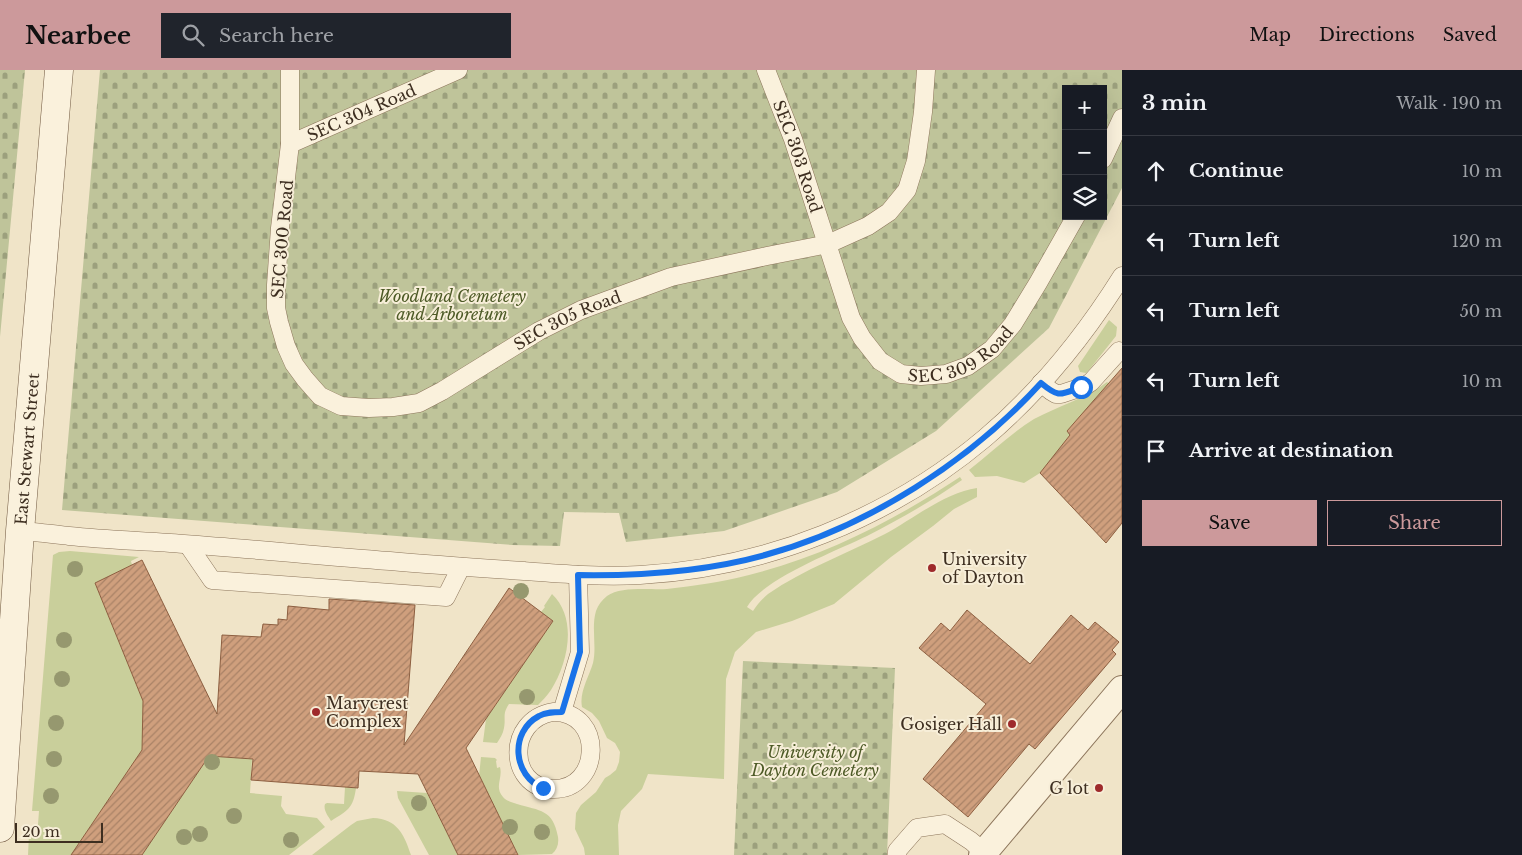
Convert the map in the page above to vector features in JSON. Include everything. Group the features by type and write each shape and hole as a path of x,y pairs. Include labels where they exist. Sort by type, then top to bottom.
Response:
{"main road":[{"name":"East Stewart Street","path":"0,828 20,531 59,70"}],"street":[{"path":"983,854 1122,689"}],"lane":[{"name":"SEC 300 Road","path":"290,70 290,144 280,228 276,286 277,312 282,334 292,360 305,380 320,396"},
{"name":"SEC 304 Road","path":"290,144 458,70"},
{"name":"SEC 303 Road","path":"766,70 793,139 828,244"},
{"name":"SEC 305 Road","path":"320,396 341,406 369,408 419,403 539,331 581,310 671,277 828,244 868,226 889,212 907,190 916,161 923,112 926,70"},
{"path":"1107,150 1122,118"},
{"name":"SEC 309 Road","path":"828,244 851,318 862,338 880,361 901,374 921,376 946,374 968,366 992,349 1013,324 1074,220"},
{"path":"20,531 578,575 639,575 716,566 778,551 826,533 888,503 949,466 996,428 1041,383 1103,306 1122,276"},
{"path":"1041,383 1056,394 1085,386 1091,382 1119,350"},
{"path":"188,544 212,580 446,597 461,567"},
{"path":"562,712 580,652 578,575"},
{"path":"562,712 576,719 590,737 592,751 590,763 585,772 568,786 560,789 543,788 536,785 526,775 519,761 518,743 526,727 532,721 546,713 562,712"},
{"path":"897,855 897,851 917,828 945,824 972,841 983,854"}],"green space":[{"path":"0,70 25,70 0,337"},
{"name":"Woodland Cemetery and Arboretum","path":"100,70 1122,70 1122,188 1107,217 1107,85 1062,85 1062,220 1105,220 1049,328 936,431 837,492 724,531 626,542 619,513 564,512 560,546 512,545 62,510"},
{"path":"1109,320 1117,327 1116,336 1086,373 1080,372 1078,366"},
{"path":"1107,382 1112,386 1040,473 1024,483 997,476 975,477 969,470 1034,419 1081,398"},
{"path":"960,477 962,480 916,510 784,576 755,597 747,607 753,611 768,594 796,577 885,534 942,500 977,488 977,497 954,509 834,604 792,621 756,632 735,652 726,679 724,779 648,774 642,789 621,811 618,825 619,855 585,855 584,848 575,829 576,813 581,805 596,792 605,778 616,770 620,752 615,743 607,738 599,721 592,713 582,707 581,701 594,657 596,611 603,599 620,591 667,589 729,580 805,558 885,522"},
{"path":"70,551 139,557 131,561 132,565 95,583 143,701 142,750 75,849 82,855 28,855 29,834 37,838 39,811 32,811 53,555 59,552"},
{"path":"552,594 560,604 568,628 566,654 557,679 538,705 509,704 505,713 504,730 497,743 483,742 486,719 553,621 541,612"},
{"name":"University of Dayton Cemetery","path":"743,661 895,668 887,855 734,855"},
{"path":"209,756 252,759 250,793 282,796 281,806 286,814 317,818 325,827 289,855 142,855"},
{"path":"481,757 495,758 497,760 497,768 500,767 501,771 499,790 504,798 511,802 539,810 553,821 558,842 552,854 518,855 479,776"},
{"path":"345,787 356,788 351,805 346,811 331,821 325,811 325,804 344,804"},
{"path":"397,791 427,793 458,855 429,855 398,798"},
{"path":"373,818 388,821 394,825 402,834 411,855 312,855 357,821"}],"building":[{"path":"1122,368 1122,523 1106,543 1040,473 1070,435 1067,431"},
{"name":"Marycrest Complex","path":"142,560 217,714 222,635 261,637 263,624 278,625 278,619 287,620 288,606 329,610 329,599 415,605 404,745 509,588 553,621 466,748 518,855 458,855 418,774 359,771 358,788 251,780 253,759 209,756 142,855 71,855 142,750 143,701 95,583"},
{"name":"Gosiger Hall","path":"967,610 1030,664 1071,615 1088,630 1095,622 1119,642 1112,650 1116,654 1035,749 1029,744 968,817 923,779 986,704 919,648 941,623 950,631"}],"place":[{"name":"University of Dayton","path":"932,568"},
{"name":"Marycrest Complex","path":"316,712"},
{"name":"Gosiger Hall","path":"1012,724"},
{"name":"G lot","path":"1099,788"}],"route":[{"path":"543,788 536,785 526,775 519,761 518,743 526,727 539,716 546,713 562,712 580,656 578,575 639,575 690,570 755,558 778,551 854,520 918,486 949,466 986,437 1041,383 1056,394 1081,387"}]}
